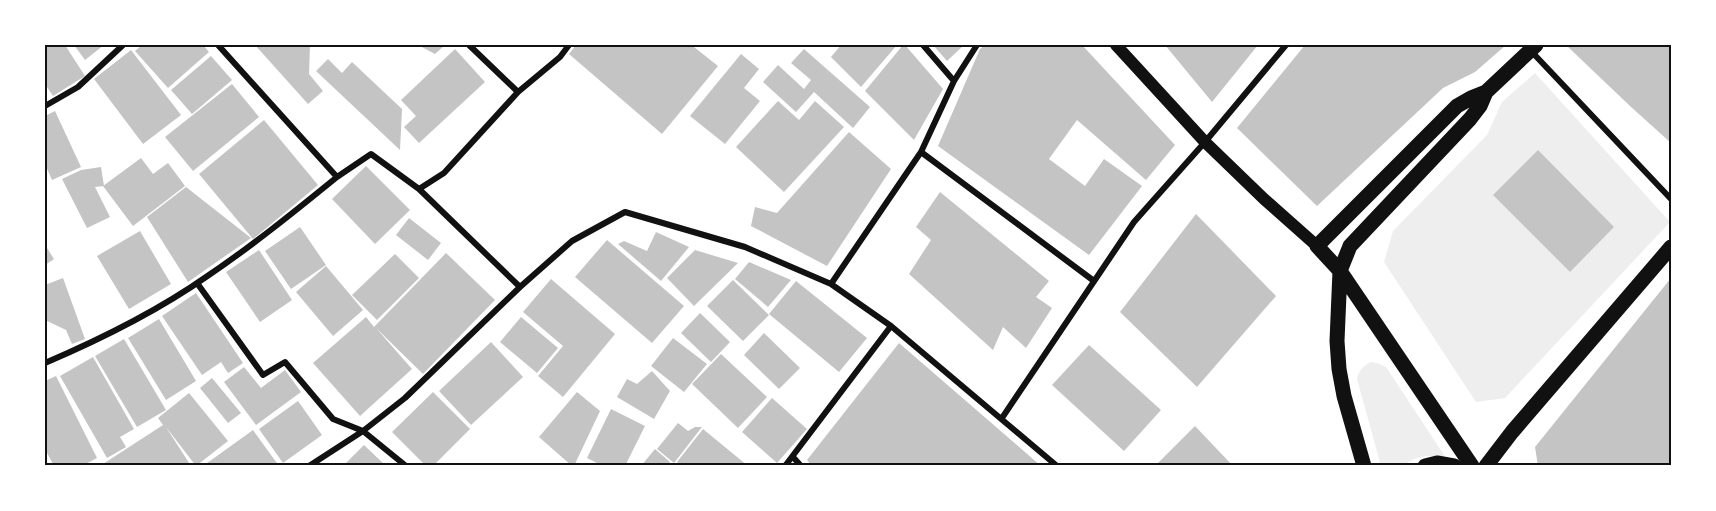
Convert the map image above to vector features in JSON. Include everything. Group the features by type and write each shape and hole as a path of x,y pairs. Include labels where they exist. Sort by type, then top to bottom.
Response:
{"main road":[{"path":"1116,45 1205,142 1317,246 1340,271 1472,466"},
{"path":"1317,246 1458,106 1486,92 1534,48"},
{"path":"1364,466 1344,396 1339,369 1337,340 1340,271 1350,246 1470,119 1480,106 1486,92"},
{"path":"1486,466 1512,432 1671,248"},
{"path":"1425,466 1437,463 1454,466"}],"street":[{"path":"45,106 78,87 123,45"},
{"path":"218,45 337,177"},
{"path":"469,45 518,92"},
{"path":"419,189 444,173 518,92 560,57 569,45"},
{"path":"922,45 954,81"},
{"path":"831,284 921,152 954,81 977,45"},
{"path":"1002,418 1134,222 1287,45"},
{"path":"1534,48 1671,199"},
{"path":"921,152 1094,281"},
{"path":"45,363 86,346 135,321 197,283 264,236 337,177 371,154 419,189 520,287"},
{"path":"309,466 363,431 405,398 520,287 572,241 625,212 746,247 831,284 891,326 1057,466"},
{"path":"197,283 263,375 285,362 333,419 363,431 406,466"},
{"path":"785,466 891,326"},
{"path":"793,457 801,466"}],"shaded area":[{"path":"1535,73 1670,222 1505,398 1476,402 1384,262 1393,231 1487,135 1502,102"},
{"path":"1371,362 1386,367 1446,458 1426,456 1401,466 1381,466 1357,379 1362,369"}],"building":[{"path":"45,45 65,45 85,76 53,96 45,84"},
{"path":"74,45 104,45 85,60"},
{"path":"142,45 203,45 209,52 168,88 135,51"},
{"path":"255,45 310,45 309,74 323,91 308,104"},
{"path":"418,45 445,45 435,54"},
{"path":"576,45 696,45 694,47 718,66 662,134 569,54"},
{"path":"841,45 897,45 861,87 831,57"},
{"path":"903,45 943,89 914,140 865,91"},
{"path":"933,45 964,45 947,61"},
{"path":"985,45 1082,45 1175,145 1146,180 1077,120 1049,159 1085,186 1104,159 1142,186 1089,255 938,146 980,49"},
{"path":"1165,45 1258,45 1212,102"},
{"path":"1305,45 1506,45 1475,72 1443,88 1317,206 1237,128"},
{"path":"1566,45 1671,45 1671,143 1630,106"},
{"path":"455,49 485,82 419,143 404,127 416,116 401,100"},
{"path":"804,49 870,107 853,128 814,92 796,112 763,82 778,65 804,89 811,80 791,63"},
{"path":"131,50 181,115 143,144 94,79"},
{"path":"741,54 759,69 744,88 760,101 725,144 690,116"},
{"path":"211,56 232,80 192,114 171,90"},
{"path":"328,59 342,73 352,62 402,109 400,150 316,71"},
{"path":"232,84 259,117 193,171 165,137"},
{"path":"778,101 799,120 815,101 844,127 784,192 736,147"},
{"path":"55,111 81,167 52,180 45,164 45,116"},
{"path":"264,120 318,185 253,239 199,174"},
{"path":"849,132 891,169 827,266 751,226 755,207 777,213"},
{"path":"1538,150 1614,227 1570,272 1493,195"},
{"path":"141,158 153,174 168,163 185,186 133,226 103,186"},
{"path":"366,166 410,210 375,244 332,199"},
{"path":"101,167 104,186 95,187 110,217 87,228 62,179 81,170"},
{"path":"186,187 251,238 188,282 147,217"},
{"path":"940,192 1049,281 1036,297 1052,308 1026,348 1003,327 993,350 909,274 931,240 916,227"},
{"path":"1196,214 1276,296 1197,387 1120,312"},
{"path":"409,218 441,243 428,260 396,235"},
{"path":"300,227 326,265 291,289 265,251"},
{"path":"140,231 171,284 129,309 97,256"},
{"path":"656,232 689,247 661,281 618,244 624,241 647,251"},
{"path":"607,240 684,306 652,343 575,277"},
{"path":"45,245 54,259 45,265"},
{"path":"259,250 292,300 260,322 226,272"},
{"path":"695,250 738,263 694,306 667,278"},
{"path":"446,253 495,300 423,374 376,328 412,369 360,416 313,363 366,317 374,327"},
{"path":"395,254 419,278 377,320 352,295"},
{"path":"749,262 791,280 768,307 735,279"},
{"path":"326,266 363,310 333,336 296,292"},
{"path":"63,278 85,339 72,344 66,330 45,320 45,285"},
{"path":"1671,278 1671,466 1538,466 1535,447"},
{"path":"551,279 615,334 563,397 538,376 563,346 523,312"},
{"path":"733,280 769,315 743,341 707,306"},
{"path":"796,281 867,338 839,372 769,314"},
{"path":"196,293 243,363 228,373 221,362 202,375 162,316"},
{"path":"700,313 730,342 711,362 681,333"},
{"path":"521,317 558,348 537,373 500,342"},
{"path":"159,319 196,381 166,400 128,338"},
{"path":"764,333 800,368 779,389 744,355"},
{"path":"673,338 707,364 684,392 651,366"},
{"path":"124,339 166,410 137,427 95,356"},
{"path":"491,342 523,377 471,425 439,391"},
{"path":"899,343 1041,466 812,466 807,460"},
{"path":"1089,345 1161,410 1124,451 1052,385"},
{"path":"721,354 767,397 738,428 692,384"},
{"path":"93,357 134,429 120,437 126,447 107,458 60,376"},
{"path":"244,367 261,388 285,370 301,392 256,425 224,382"},
{"path":"652,371 670,391 654,419 617,397 627,379 637,384"},
{"path":"56,376 97,458 82,466 54,466 45,449 45,381"},
{"path":"212,378 241,413 228,423 200,388"},
{"path":"433,392 470,429 433,466 426,466 392,432"},
{"path":"577,392 600,411 572,466 539,437"},
{"path":"189,393 228,441 196,466 166,427 191,466 104,466 103,464 163,425 158,418"},
{"path":"772,398 807,429 777,463 742,432"},
{"path":"298,401 322,435 283,463 259,429"},
{"path":"611,409 645,426 625,466 603,466 587,458"},
{"path":"678,423 688,431 695,427 702,427 674,463 657,449"},
{"path":"1195,426 1233,466 1155,466"},
{"path":"703,429 748,466 682,466 677,462"},
{"path":"253,430 279,466 203,466"},
{"path":"364,445 386,466 343,466"},
{"path":"655,449 670,462 666,466 641,466"}]}
